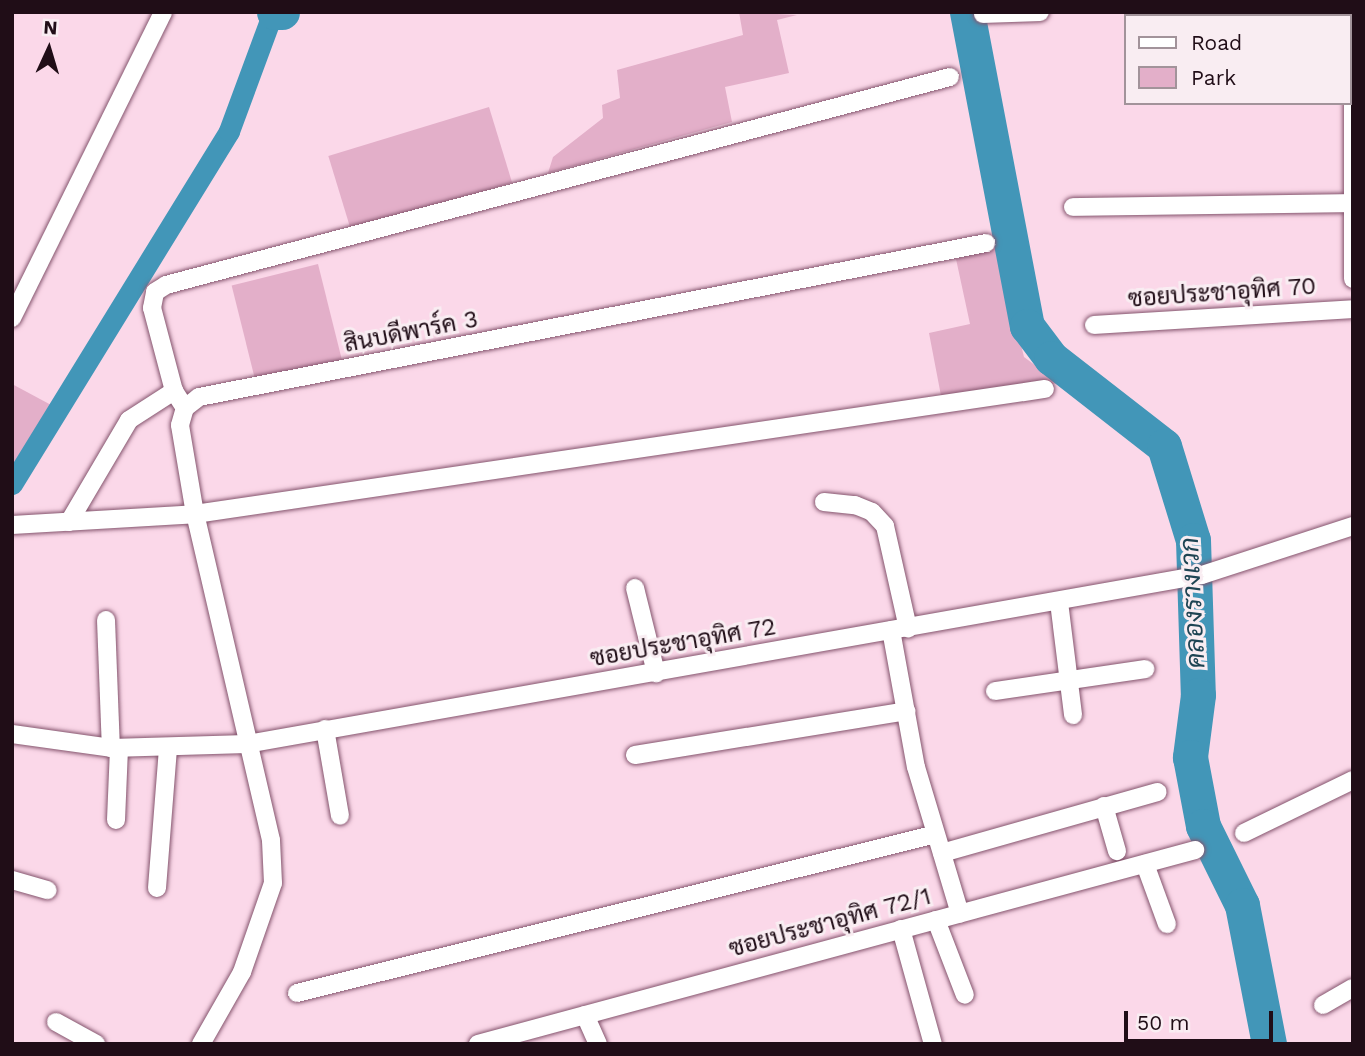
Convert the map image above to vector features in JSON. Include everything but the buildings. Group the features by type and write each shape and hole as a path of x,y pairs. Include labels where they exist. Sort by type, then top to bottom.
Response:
{"street":[{"path":"12,318 163,12"},
{"path":"983,14 1040,12"},
{"path":"1353,68 1349,203 1353,279"},
{"path":"201,1044 242,972 273,883 271,840 195,514 180,425 186,408 174,391 152,308 155,292 166,285 950,77"},
{"path":"1073,207 1349,203"},
{"name":"สินบดีพาร์ค 3","path":"186,408 199,397 986,243"},
{"name":"ซอยประชาอุทิศ 70","path":"1094,325 1353,309"},
{"path":"12,525 195,514 1045,389"},
{"path":"69,522 129,420 174,391"},
{"path":"824,502 855,505 872,512 885,526 899,629 906,711 936,834 960,914"},
{"name":"ซอยประชาอุทิศ 72","path":"12,734 115,748 247,744 1173,581 1202,575 1266,550 1353,526"},
{"path":"635,588 656,673"},
{"path":"1059,602 1073,715"},
{"path":"106,620 115,748 116,820"},
{"path":"995,691 1145,669"},
{"path":"635,755 906,711"},
{"path":"325,729 341,816"},
{"path":"157,888 168,747"},
{"path":"1244,833 1353,780"},
{"path":"942,853 1157,792"},
{"path":"1104,806 1117,851"},
{"path":"297,993 936,834"},
{"name":"ซอยประชาอุทิศ 72/1","path":"478,1044 1195,850"},
{"path":"1145,864 1167,924"},
{"path":"12,880 48,891"},
{"path":"936,920 965,995"},
{"path":"901,929 933,1044"},
{"path":"1323,1005 1353,988"},
{"path":"585,1015 598,1044"},
{"path":"56,1022 96,1044"}],"green space":[{"path":"739,12 797,15 777,20 789,73 725,87 732,122 548,173 553,157 603,118 602,105 620,98 617,70 743,35"},
{"path":"489,107 512,183 351,232 328,156"},
{"path":"997,247 1024,357 1059,383 942,401 929,333 970,324 956,259"},
{"path":"318,264 343,365 257,386 232,286"},
{"path":"12,384 53,406 12,471"}],"waterway":[{"path":"12,484 229,131 273,12"},
{"path":"274,12 282,12"},
{"name":"คลองรางเวก","path":"967,12 1027,326 1051,358 1164,446 1193,540 1198,695 1190,757 1203,826 1242,905 1269,1044"}]}
